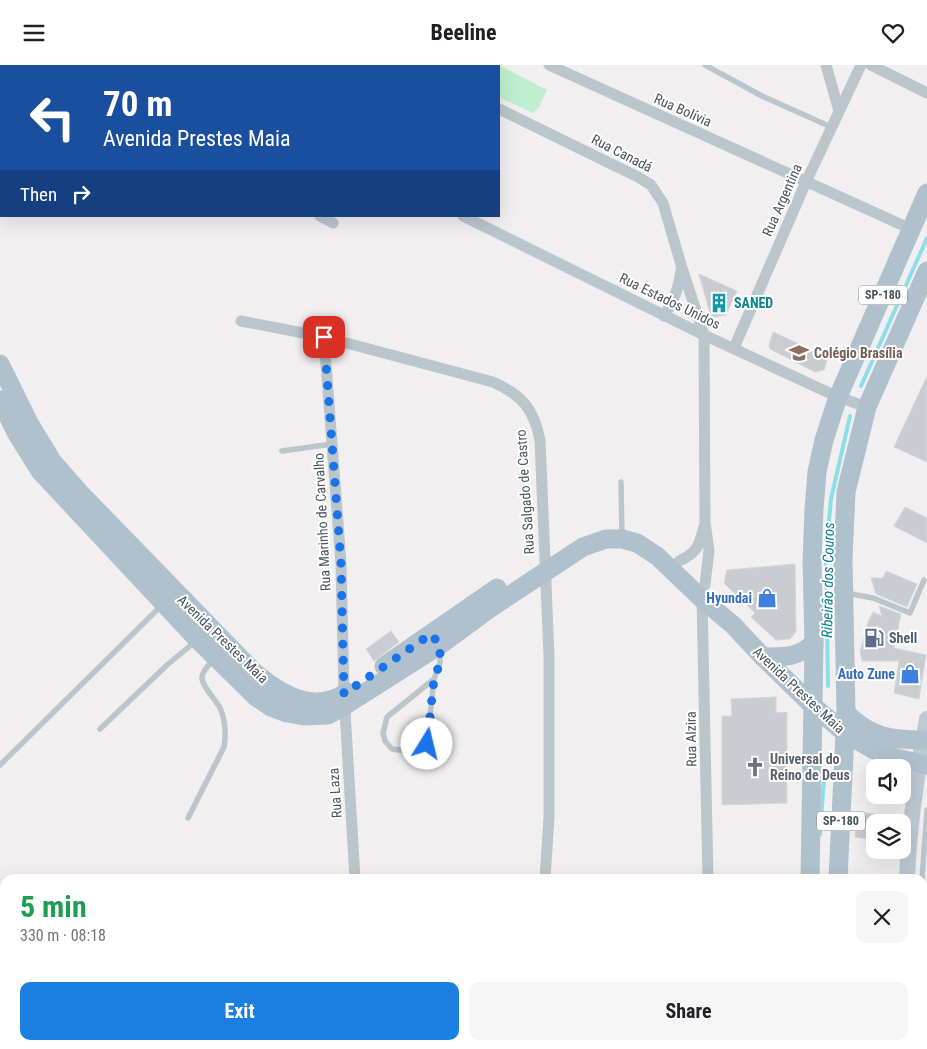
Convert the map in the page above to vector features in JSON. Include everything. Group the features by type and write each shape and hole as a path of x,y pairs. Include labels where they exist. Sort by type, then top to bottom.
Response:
{"main road":[{"name":"SP-180","path":"810,874 814,643 812,561 814,509 818,472 824,440 838,397 927,193"},
{"name":"SP-180","path":"838,874 846,713 844,520 846,492 867,407 927,271"},
{"name":"Avenida Prestes Maia","path":"0,364 29,423 52,461 79,493 253,671 290,697 306,701 324,702 344,700"},
{"name":"Avenida Prestes Maia","path":"0,400 16,434 40,471 197,639 256,697 279,710 304,716 328,715 344,700 435,640 500,586 545,565 564,544 599,527 622,533 647,534 660,543 679,561 698,590"},
{"name":"Avenida Prestes Maia","path":"622,533 657,556 698,590 727,608 733,625 763,657 813,706 845,733 874,751 923,764"},
{"path":"763,657 787,657 800,653 814,643"},
{"path":"813,706 819,707 838,702 846,694"},
{"path":"846,713 856,724 880,736 895,739 923,740"},
{"path":"907,874 909,835 923,764 923,740 927,719"}],"street":[{"name":"Rua Bolívia","path":"548,65 911,229"},
{"path":"826,65 839,111"},
{"name":"Rua Argentina","path":"734,348 806,182 862,65"},
{"path":"871,65 927,93"},
{"name":"Rua Canadá","path":"500,109 651,185 663,203 704,335"},
{"path":"322,217 333,223"},
{"name":"Rua Estados Unidos","path":"465,217 704,335 838,397 867,407"},
{"name":"Rua Canadá","path":"664,316 679,288 682,268"},
{"name":"Rua Salgado de Castro","path":"242,321 324,337 493,382 508,389 522,399 532,412 540,440 549,656 548,857 546,874"},
{"name":"Rua Alzira","path":"704,335 705,523 710,550 698,590 708,874"},
{"name":"Rua Marinho de Carvalho","path":"324,337 341,563 344,700"},
{"name":"Rua Alzira","path":"679,561 690,556 696,549 705,523"},
{"name":"Rua Laza","path":"344,700 356,874"}],"lane":[{"path":"706,65 762,96 831,127"},
{"path":"282,451 332,444"},
{"path":"621,482 622,533"},
{"path":"844,593 873,598 910,613 924,580"},
{"path":"0,765 164,604"},
{"path":"100,729 197,639"},
{"path":"434,679 387,717 383,733 385,741 392,749 415,752 427,744 434,679 440,663 435,640"},
{"path":"188,818 224,747 226,736 226,725 220,709 203,683 202,677 205,670 216,658"},
{"path":"922,874 927,810"}],"green space":[{"path":"500,66 547,90 539,107 533,113 500,97"}],"building":[{"name":"SANED","path":"699,274 737,291 726,315 714,317 710,314"},
{"name":"Colégio Brasília","path":"773,332 828,357 824,370 815,372 770,349 769,345"},
{"path":"927,376 927,462 894,447"},
{"path":"905,507 927,518 927,543 894,526"},
{"name":"Hyundai","path":"795,564 796,632 790,639 776,640 751,617 755,613 724,583 727,570"},
{"path":"886,571 917,584 907,607 876,594 871,578 883,578"},
{"path":"879,606 901,614 894,648 926,655 919,699 894,693 899,661 862,661 860,651 869,620 873,612 882,616"},
{"path":"391,631 399,642 374,661 366,649"},
{"name":"Universal do Reino de Deus","path":"776,697 776,713 787,712 787,803 722,805 722,716 732,716 731,699"},
{"path":"857,812 875,814 866,814 866,839 855,837"}],"waterway":[{"name":"Ribeirão dos Couros","path":"861,386 927,238"},
{"name":"Ribeirão dos Couros","path":"828,686 826,554 831,499 850,416"},
{"name":"Ribeirão dos Couros","path":"820,834 824,778"}],"place":[{"name":"SANED","path":"719,303"},
{"name":"Colégio Brasília","path":"799,353"},
{"name":"Hyundai","path":"767,598"},
{"name":"Shell","path":"874,638"},
{"name":"Auto Zune","path":"910,674"},
{"name":"Universal do Reino de Deus","path":"755,767"}],"route":[{"path":"324,337 341,563 344,694 431,634 440,645 440,663 434,679 427,744"}]}
